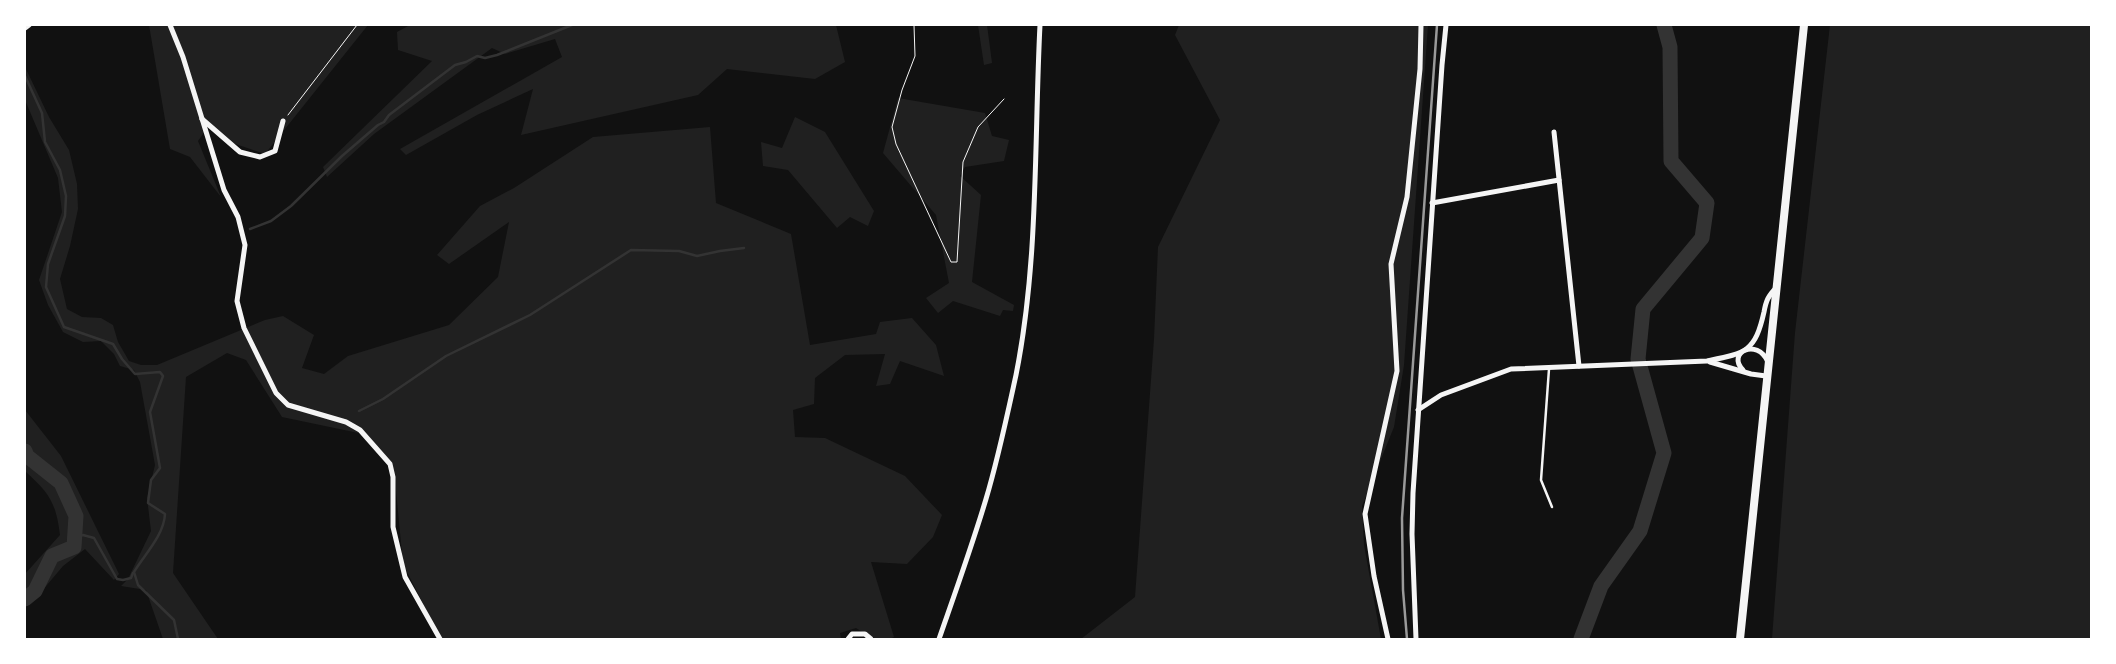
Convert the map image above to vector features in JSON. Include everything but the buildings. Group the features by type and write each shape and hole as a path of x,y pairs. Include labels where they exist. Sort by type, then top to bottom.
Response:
{"main road":[{"path":"1740,639 1804,25"}],"street":[{"path":"25,28 29,25"},
{"path":"170,25 224,190 238,217 245,244 237,301 244,328 276,393 288,405 346,422 360,430 390,464 393,527 405,576 440,639"},
{"path":"939,639 986,499 1016,374 1027,292 1036,179 1036,99 1040,25"},
{"path":"1388,639 1374,576 1365,514 1397,371 1392,264 1407,197 1416,122 1421,25"},
{"path":"1416,639 1412,534 1418,410 1446,25"},
{"path":"202,118 240,152 260,158 274,151 283,121"},
{"path":"1554,132 1579,366"},
{"path":"1432,203 1559,180"},
{"path":"1744,371 1740,368 1738,359 1740,354 1757,338 1768,296 1776,288"},
{"path":"1418,410 1441,395 1511,369 1707,361 1746,349 1754,349 1761,353 1768,363"},
{"path":"1707,361 1766,376"},
{"path":"848,639 852,634 865,634 871,639"}],"lane":[{"path":"1549,367 1541,480 1552,507"}],"path":[{"path":"283,121 357,25"},
{"path":"914,25 916,56 902,90 892,127 896,144 951,262 957,262 962,162 978,127 1004,99"}],"shaded area":[{"path":"149,25 368,25 265,154 221,139 208,127 198,141 221,197 190,157 170,149"},
{"path":"410,25 836,25 845,62 815,79 727,69 698,95 521,135 533,89 477,115 406,155 400,149 562,57 555,39 505,54 492,48 374,134 327,177 323,167 432,61 398,50 397,32"},
{"path":"978,25 987,25 992,63 984,65"},
{"path":"1179,25 1428,25 1404,365 1394,427 1362,506 1364,545 1381,639 1081,639 1135,597 1154,339 1158,247 1220,120 1175,35"},
{"path":"1830,25 2091,25 2091,639 1772,639 1795,333"},
{"path":"25,67 49,117 69,150 77,184 78,209 60,279 67,309 82,317 101,318 113,325 118,342 129,361 141,365 157,365 265,320 283,316 314,335 302,368 324,374 348,356 449,325 498,277 509,222 449,264 437,255 480,206 514,188 593,137 710,127 716,203 791,234 810,345 876,334 880,322 912,318 936,345 944,376 900,361 890,384 876,386 885,354 845,355 815,378 814,404 793,410 795,437 825,438 905,476 942,515 933,537 907,564 871,562 894,637 879,640 856,628 840,633 841,639 441,639 403,564 394,470 368,435 282,417 246,360 227,353 186,377 173,573 218,639 163,639 146,590 121,586 128,579 151,531 147,498 155,465 140,382 134,370 120,366 114,354 101,341 83,342 63,332 48,305 39,280 62,212 58,178 25,100"},
{"path":"898,98 985,113 992,136 1009,140 1004,161 965,167 960,176 981,195 972,282 1014,305 1013,311 1003,310 1000,316 953,301 938,313 926,298 949,283 936,215 883,153"},
{"path":"795,117 825,132 874,211 868,226 850,217 837,228 788,170 763,166 761,142 782,148"},
{"path":"25,410 61,456 119,574 114,580 85,549 63,566 31,604 25,606 25,574 60,535 56,514 50,499 46,492 25,471"}],"waterway":[{"path":"250,229 271,221 291,206 342,156 384,122 389,115 455,65 477,56 485,58 497,55 572,25"},
{"path":"1581,639 1601,586 1640,531 1664,453 1638,359 1643,309 1702,238 1707,203 1671,161 1670,47 1664,25"},
{"path":"25,76 42,113 45,142 60,170 66,196 65,216 48,264 46,287 64,327 113,344 122,359 135,374 160,372 163,376 150,412 160,468 151,480 148,503 165,514 164,522 158,537 134,572 138,585 174,620 178,639"},
{"path":"359,411 383,399 446,356 530,315 631,250 679,251 697,256 744,248"},
{"path":"25,451 27,456 61,483 76,516 74,547 52,556 35,591 25,599"},
{"path":"74,536 83,535 94,538 117,579 131,578 133,573"}],"railway":[{"path":"1407,639 1403,590 1402,518 1437,25"}]}
